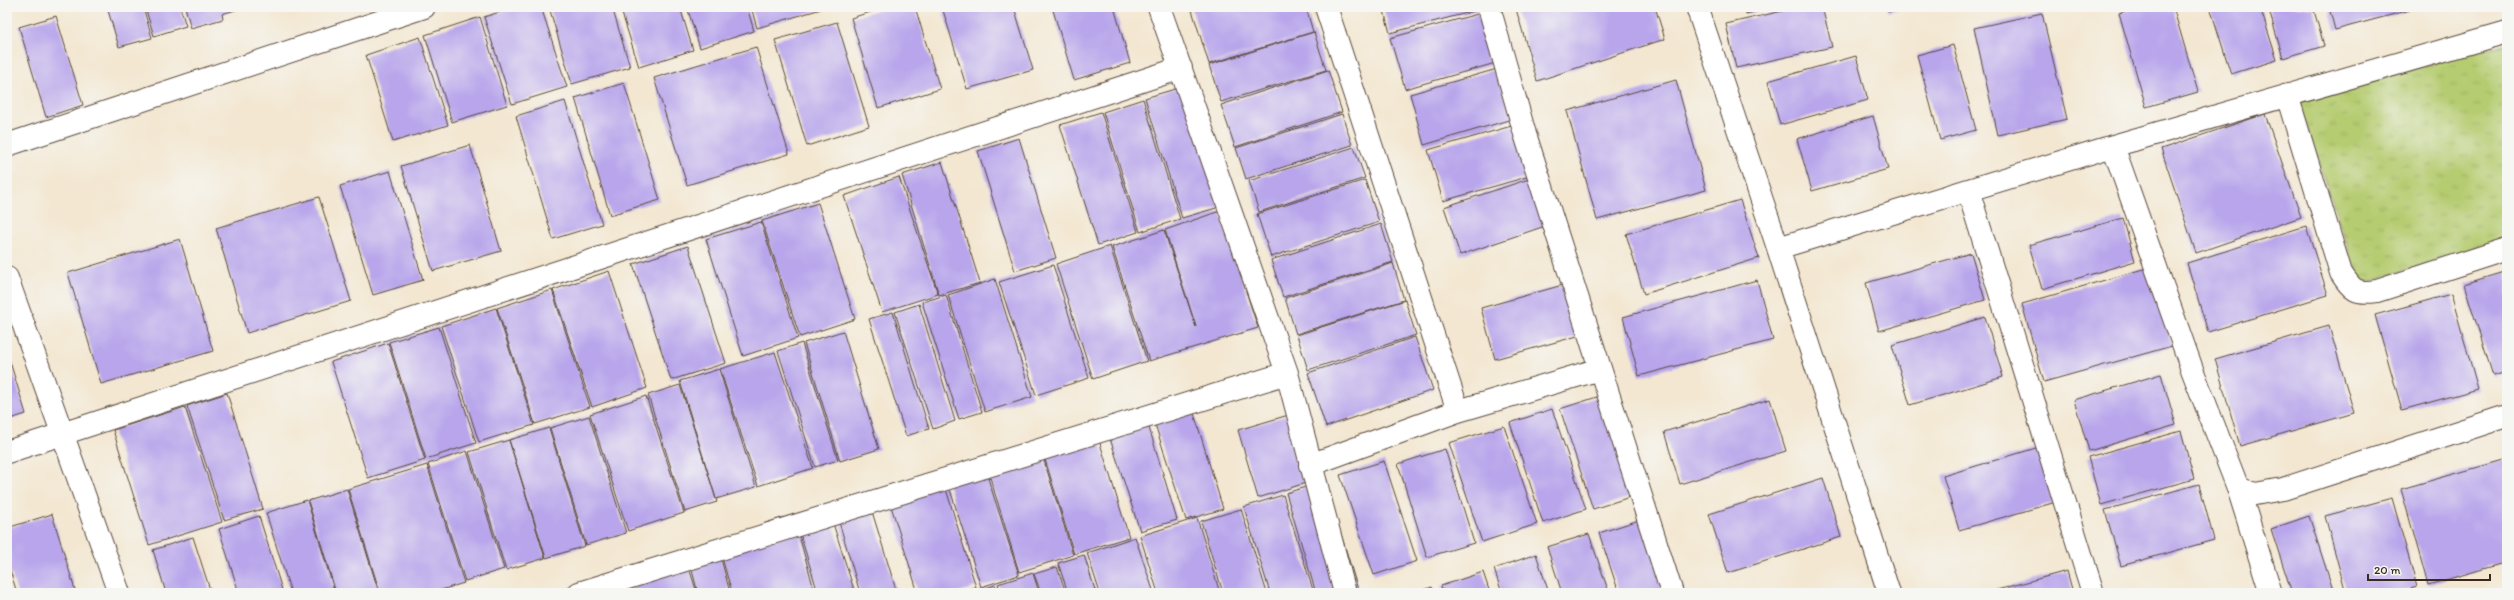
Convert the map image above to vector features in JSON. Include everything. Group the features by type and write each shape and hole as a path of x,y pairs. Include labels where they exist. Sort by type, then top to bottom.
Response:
{"street":[{"path":"7,145 424,7"},
{"path":"1159,7 1286,373 1345,593"},
{"path":"1326,7 1458,411"},
{"path":"1489,7 1526,134 1672,593"},
{"path":"1697,7 1778,248 1889,593"},
{"path":"1778,248 2112,146 2507,32"},
{"path":"7,452 1181,68"},
{"path":"2287,95 2342,273 2349,286 2360,293 2377,291 2507,249"},
{"path":"2112,146 2196,379 2238,488 2271,593"},
{"path":"1968,190 2093,593"},
{"path":"7,278 119,593"},
{"path":"1310,465 1458,411 1600,369"},
{"path":"579,593 1286,373"},
{"path":"2238,488 2255,494 2283,489 2507,416"}],"green space":[{"path":"2507,42 2507,237 2360,285 2299,102"}],"building":[{"path":"107,7 143,7 152,38 119,47"},
{"path":"145,7 180,7 186,26 154,36"},
{"path":"185,7 245,7 222,14 223,19 191,28"},
{"path":"516,7 541,7 567,87 512,104 484,17"},
{"path":"549,7 612,7 630,67 572,84"},
{"path":"620,7 680,7 693,50 639,67"},
{"path":"687,7 747,7 754,31 700,48"},
{"path":"751,7 820,7 821,9 757,28"},
{"path":"887,7 915,7 940,89 878,108 851,18"},
{"path":"942,7 1014,7 1033,70 967,89"},
{"path":"1052,7 1114,7 1130,63 1074,80"},
{"path":"1191,7 1306,7 1313,32 1209,64"},
{"path":"1383,7 1482,7 1482,9 1390,33"},
{"path":"1522,7 1655,7 1665,39 1537,81 1516,9"},
{"path":"1744,7 1770,7 1770,8 1746,14"},
{"path":"1800,7 1822,7 1832,47 1736,68 1726,24"},
{"path":"1886,7 1905,7 1888,12"},
{"path":"2139,7 2173,7 2198,92 2146,107 2119,13"},
{"path":"2210,7 2260,7 2277,60 2231,74"},
{"path":"2268,7 2313,7 2324,46 2283,58"},
{"path":"2329,7 2409,7 2410,10 2335,30"},
{"path":"1485,12 1499,62 1405,89 1390,38"},
{"path":"2042,13 2067,119 1998,135 1974,28"},
{"path":"56,16 83,105 46,117 19,27"},
{"path":"480,17 507,105 452,122 425,35"},
{"path":"837,22 869,126 807,146 775,40"},
{"path":"1314,32 1326,70 1221,102 1209,65"},
{"path":"420,37 448,125 393,142 366,55"},
{"path":"1953,45 1976,130 1940,140 1917,55"},
{"path":"756,47 789,154 687,185 654,78"},
{"path":"1856,56 1868,100 1780,125 1768,81"},
{"path":"1504,67 1519,117 1424,145 1410,94"},
{"path":"1328,70 1342,112 1235,147 1221,105"},
{"path":"1676,80 1706,190 1597,220 1567,111"},
{"path":"624,83 660,200 610,215 575,98"},
{"path":"1185,86 1223,206 1182,218 1145,98"},
{"path":"1143,99 1180,219 1140,232 1103,112"},
{"path":"565,101 602,224 553,239 516,116"},
{"path":"1101,112 1138,232 1098,245 1060,125"},
{"path":"1342,114 1352,145 1246,179 1236,148"},
{"path":"2265,114 2301,217 2196,253 2161,149"},
{"path":"1873,116 1888,169 1812,191 1797,139"},
{"path":"1522,123 1537,174 1443,201 1428,150"},
{"path":"1019,138 1056,258 1015,271 978,151"},
{"path":"470,145 501,251 433,271 401,166"},
{"path":"1354,147 1365,178 1259,212 1249,181"},
{"path":"942,162 980,283 939,295 902,175"},
{"path":"390,171 423,280 373,295 340,186"},
{"path":"899,177 938,294 882,312 844,196"},
{"path":"1535,177 1551,224 1460,255 1444,207"},
{"path":"1365,180 1379,222 1271,257 1257,214"},
{"path":"319,197 351,301 247,333 216,228"},
{"path":"1740,200 1759,258 1644,294 1626,234"},
{"path":"818,203 855,319 800,337 762,221"},
{"path":"1220,211 1258,328 1149,361 1112,247 1164,230 1196,327 1165,230"},
{"path":"2123,218 2135,261 2042,289 2029,245"},
{"path":"761,222 798,338 743,356 706,239"},
{"path":"1381,224 1393,262 1283,297 1271,260"},
{"path":"2306,226 2328,295 2208,332 2187,263"},
{"path":"180,239 213,351 101,384 68,273"},
{"path":"688,246 726,363 671,380 633,264"},
{"path":"1110,246 1147,361 1093,379 1056,264"},
{"path":"1971,253 1985,300 1879,331 1866,283"},
{"path":"1393,263 1404,300 1296,334 1285,298"},
{"path":"1053,265 1089,378 1036,395 999,282"},
{"path":"2150,267 2172,346 2044,382 2022,304"},
{"path":"609,271 647,388 592,407 553,290"},
{"path":"2507,271 2507,372 2493,376 2464,284"},
{"path":"995,279 1032,397 985,412 948,295"},
{"path":"1757,280 1773,340 1639,376 1623,317"},
{"path":"1577,281 1592,332 1495,359 1481,308"},
{"path":"552,290 590,407 535,424 497,308"},
{"path":"2451,294 2478,389 2402,410 2375,315"},
{"path":"946,295 982,412 959,419 922,302"},
{"path":"1405,300 1416,335 1308,370 1297,335"},
{"path":"919,304 955,421 933,429 895,312"},
{"path":"496,308 534,425 479,442 441,326"},
{"path":"893,312 929,429 906,436 869,319"},
{"path":"1985,317 2003,377 1910,405 1892,345"},
{"path":"2329,326 2354,413 2240,446 2215,359"},
{"path":"439,327 476,443 426,459 389,342"},
{"path":"843,331 879,449 840,461 804,343"},
{"path":"1415,337 1433,390 1326,427 1308,373"},
{"path":"388,343 425,460 368,478 331,362"},
{"path":"802,343 838,460 815,467 778,351"},
{"path":"7,352 26,414 7,420"},
{"path":"775,352 813,468 758,486 720,369"},
{"path":"719,369 756,487 716,499 680,381"},
{"path":"2161,374 2176,425 2089,451 2074,400"},
{"path":"680,385 717,502 685,512 648,395"},
{"path":"227,393 263,509 224,520 187,406"},
{"path":"1603,395 1636,495 1593,509 1560,409"},
{"path":"646,396 684,513 628,531 590,414"},
{"path":"1770,399 1786,451 1680,484 1664,432"},
{"path":"1190,400 1223,509 1186,520 1151,412"},
{"path":"185,407 222,522 149,545 113,430"},
{"path":"1552,409 1586,509 1543,523 1510,423"},
{"path":"1144,411 1177,520 1140,531 1105,423"},
{"path":"1292,414 1312,481 1258,498 1238,430"},
{"path":"589,416 626,533 586,545 550,428"},
{"path":"1504,426 1537,524 1482,542 1449,443"},
{"path":"1095,427 1129,537 1074,554 1040,443"},
{"path":"549,428 585,546 546,558 509,440"},
{"path":"2181,431 2194,479 2101,505 2088,457"},
{"path":"509,440 545,558 506,570 469,452"},
{"path":"1039,444 1073,555 1019,572 985,461"},
{"path":"2046,445 2063,500 1959,530 1943,476"},
{"path":"1445,449 1474,543 1427,557 1398,464"},
{"path":"467,451 504,569 465,581 428,464"},
{"path":"2507,459 2507,562 2428,585 2401,489"},
{"path":"1384,461 1417,561 1374,575 1340,475"},
{"path":"427,465 464,583 431,593 380,593 348,489"},
{"path":"985,469 1019,575 981,587 947,480"},
{"path":"942,476 976,587 956,593 918,593 887,493"},
{"path":"1823,478 1841,537 1728,573 1709,514"},
{"path":"1325,481 1359,593 1316,593 1286,493"},
{"path":"2199,484 2214,540 2121,566 2105,510"},
{"path":"347,489 379,593 336,593 308,501"},
{"path":"1283,495 1314,593 1270,593 1244,507"},
{"path":"2392,498 2417,587 2396,593 2346,593 2325,516"},
{"path":"307,500 335,593 291,593 266,513"},
{"path":"870,505 897,593 860,593 837,515"},
{"path":"1241,509 1267,593 1223,593 1201,521"},
{"path":"52,514 76,593 17,593 7,560 7,528"},
{"path":"259,516 283,593 239,593 219,529"},
{"path":"2309,516 2334,593 2292,593 2271,529"},
{"path":"831,517 855,593 818,593 798,527"},
{"path":"1197,518 1220,593 1158,593 1140,536"},
{"path":"1642,519 1666,593 1619,593 1599,533"},
{"path":"798,532 815,593 732,593 721,554"},
{"path":"1589,534 1609,593 1562,593 1547,547"},
{"path":"193,537 211,593 166,593 153,550"},
{"path":"1135,537 1154,593 1100,593 1087,553"},
{"path":"1536,554 1549,593 1502,593 1494,569"},
{"path":"720,555 730,593 698,593 690,563"},
{"path":"1084,555 1096,593 1068,593 1058,563"},
{"path":"1057,567 1066,593 1041,593 1034,574"},
{"path":"689,568 697,593 608,593"},
{"path":"2067,571 2073,593 1986,593"},
{"path":"1483,572 1490,593 1443,593 1441,586"},
{"path":"1033,573 1039,593 1001,593 998,584"},
{"path":"995,585 998,593 973,593"},
{"path":"1432,587 1434,593 1415,593"}]}
